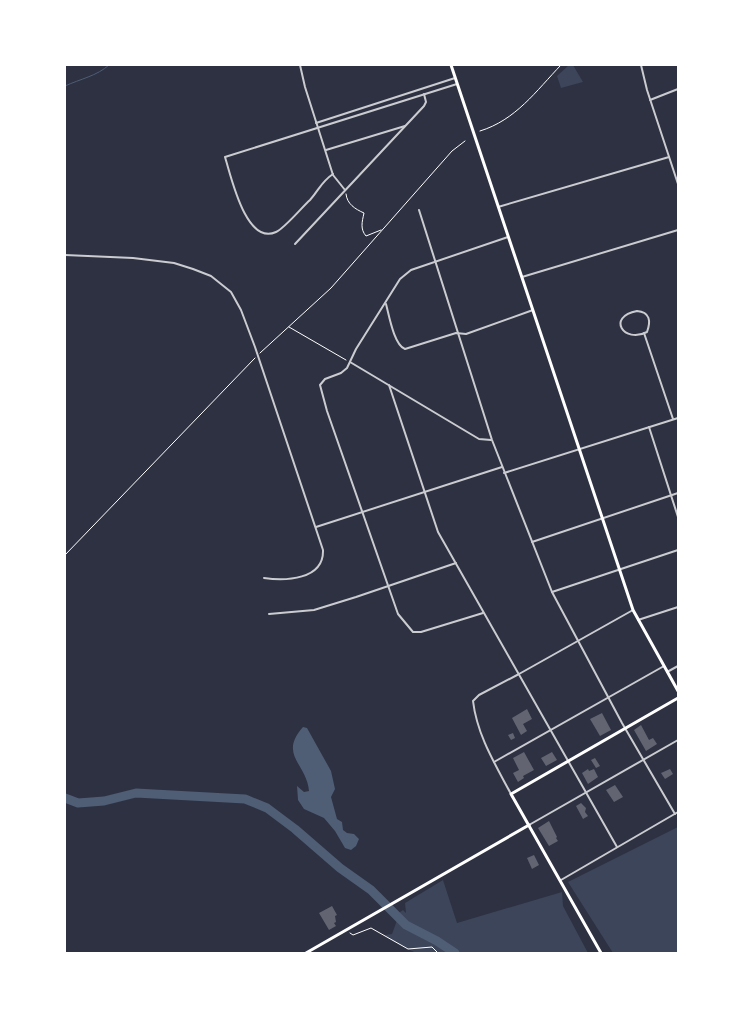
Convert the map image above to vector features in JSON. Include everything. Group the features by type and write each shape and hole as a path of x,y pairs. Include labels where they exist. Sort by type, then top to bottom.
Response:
{"main road":[{"path":"450,65 633,610 678,691"},
{"path":"601,953 511,794 678,698"},
{"path":"306,953 528,825"}],"street":[{"path":"300,65 304,86 333,174 336,181 345,190"},
{"path":"641,65 650,100 678,184"},
{"path":"316,123 455,78"},
{"path":"333,174 323,181 313,196 278,232 268,234 259,232 249,222 225,157 457,84"},
{"path":"650,100 678,89"},
{"path":"295,244 424,106 426,102 424,94"},
{"path":"325,151 405,126"},
{"path":"498,207 669,157"},
{"path":"419,210 492,440 552,592 674,814"},
{"path":"522,277 678,230"},
{"path":"483,613 421,632 413,632 398,614 320,389 322,381 344,370 350,362 400,279 406,273 420,266 508,237"},
{"path":"65,256 133,258 174,263 211,276 231,292 238,301 316,527 323,554 318,568 303,577 278,580 264,578"},
{"path":"385,303 397,341 401,348 405,349 459,333 466,334 533,310"},
{"path":"644,311 648,315 649,326 644,333 634,335 624,332 620,324 624,315 644,311"},
{"path":"644,333 673,419"},
{"path":"350,362 479,439 492,440"},
{"path":"389,385 438,532 617,847"},
{"path":"504,473 678,418"},
{"path":"648,427 678,516"},
{"path":"316,527 502,467"},
{"path":"532,542 678,494"},
{"path":"552,592 678,550"},
{"path":"269,614 314,610 456,563"},
{"path":"638,620 678,607"},
{"path":"511,794 483,741 474,712 474,701 479,695 633,610"},
{"path":"494,762 664,666"},
{"path":"667,672 678,666"},
{"path":"528,825 678,740"},
{"path":"560,880 678,812"}],"path":[{"path":"480,131 494,127 507,119 561,65"},
{"path":"262,351 331,288 452,151 465,140"},
{"path":"345,190 346,199 352,207 364,213 362,223 363,232 366,236 383,229"},
{"path":"289,326 350,362"},
{"path":"65,555 255,358"},
{"path":"350,933 352,935 371,928 404,948 412,950 432,947 438,953"}],"shaded area":[{"path":"569,65 573,65 583,82 561,88 557,76"},
{"path":"303,727 307,728 331,771 335,789 331,797 337,819 342,822 343,830 354,834 359,839 356,846 351,850 345,848 335,831 324,818 304,809 298,800 297,786 304,792 309,791 304,774 293,752 296,737"},
{"path":"678,827 678,953 613,953 568,882"},
{"path":"443,880 457,923 562,892 563,906 588,953 416,953 389,939 385,935 392,934 400,912 403,910 406,913 405,903"}],"building":[{"path":"527,709 532,719 523,724 527,731 521,735 512,718"},
{"path":"602,713 611,730 600,736 590,719"},
{"path":"641,725 649,740 653,738 657,744 646,751 634,730"},
{"path":"513,733 515,738 511,740 508,735"},
{"path":"524,752 534,770 523,776 524,778 518,782 513,773 519,770 513,758"},
{"path":"552,752 557,760 546,766 541,758"},
{"path":"595,758 600,766 596,768 591,760"},
{"path":"588,769 589,771 594,769 598,777 588,784 582,773"},
{"path":"670,769 673,774 665,779 661,773"},
{"path":"615,785 623,797 614,802 606,790"},
{"path":"581,803 586,808 585,812 588,816 583,819 576,806"},
{"path":"549,821 558,841 549,846 538,828"},
{"path":"534,855 539,865 532,869 527,858"},
{"path":"332,906 337,915 335,916 336,922 334,923 336,926 329,930 319,913"}],"waterway":[{"path":"65,86 94,75 109,65"},
{"path":"65,798 78,803 104,801 136,793 245,799 267,808 295,829 340,868 371,890 406,925 455,953"}]}
